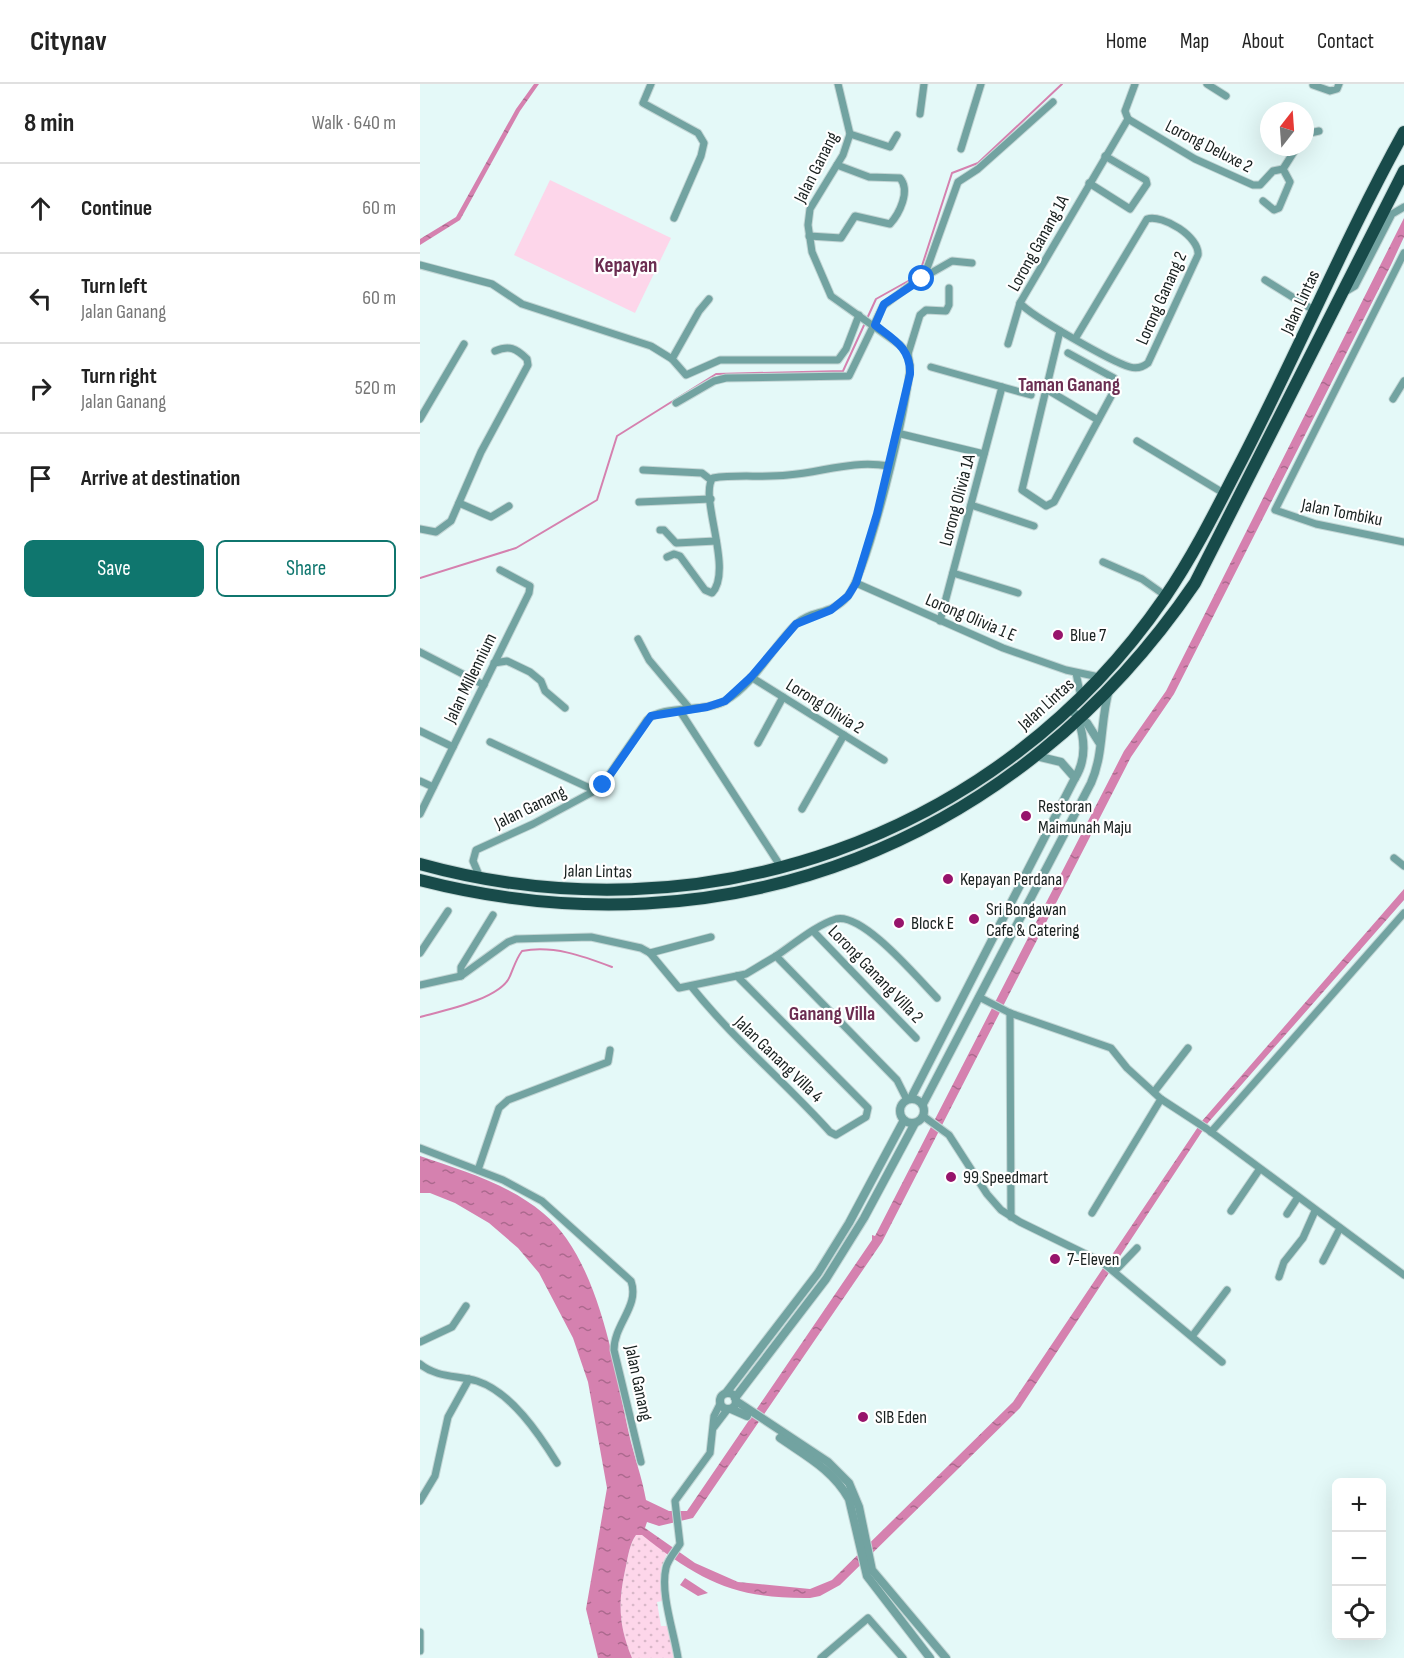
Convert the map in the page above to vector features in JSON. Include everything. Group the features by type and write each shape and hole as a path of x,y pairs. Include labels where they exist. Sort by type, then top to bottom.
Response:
{"highway":[{"name":"Jalan Lintas","path":"420,864 482,879 603,891 699,885 748,876 782,869 873,836 958,794 1026,746 1102,677 1166,596 1225,494 1315,311 1398,154 1404,132"},
{"name":"Jalan Lintas","path":"420,880 487,894 593,904 647,904 754,890 843,864 921,831 992,789 1036,756 1109,690 1179,607 1208,562 1404,171"},
{"path":"1138,633 1164,609 1171,605 1179,607"},
{"path":"748,876 748,884 754,890"}],"street":[{"path":"651,84 643,103 698,133 704,143 701,156 674,218"},
{"name":"Jalan Ganang","path":"456,873 465,870 473,861 478,848 533,824 596,791 607,781 651,716 725,701 751,677 796,624 838,606 856,583 889,466 910,374 908,354 874,324 835,299 816,266 809,236 808,215 812,202 837,165 850,134 838,84"},
{"path":"920,114 924,84"},
{"path":"961,149 981,84"},
{"path":"1128,119 1125,111 1135,84"},
{"path":"1207,84 1226,96"},
{"path":"1312,85 1330,91 1339,84"},
{"path":"922,279 958,182 978,169 1053,102"},
{"name":"Lorong Ganang 1A","path":"1128,119 1020,303 1027,311 1060,331 1130,367"},
{"name":"Lorong Deluxe 2","path":"1128,119 1195,159 1253,185 1260,185 1274,171 1283,169"},
{"path":"1314,132 1319,131"},
{"path":"850,134 890,147 897,135"},
{"path":"1089,183 1130,209 1147,184 1146,180 1106,156"},
{"path":"1263,201 1274,210 1279,208 1290,182 1283,169 1291,156"},
{"path":"809,236 841,238 855,216 890,224 901,206 904,189 900,178 869,177 837,165"},
{"path":"1345,292 1355,286 1392,214 1404,207"},
{"name":"Lorong Ganang 2","path":"1075,339 1142,222 1151,218 1161,219 1193,238 1198,246 1198,255 1148,363 1140,368 1130,367"},
{"name":"Jalan Tombiku","path":"1404,253 1275,510 1316,524 1404,542"},
{"path":"676,403 714,381 726,378 847,377 852,372 884,304 952,261 972,263"},
{"path":"420,265 492,284 522,304 617,333 651,346 672,359 686,375 720,360 838,360 846,349 860,316"},
{"path":"1265,280 1315,311"},
{"path":"908,354 920,315 926,310 946,311 950,305 950,288"},
{"path":"672,359 699,311 710,299"},
{"path":"1008,344 1020,303"},
{"path":"1060,331 1022,490 1042,505 1049,506 1054,502 1116,387 1115,381 1068,353"},
{"path":"420,419 464,344"},
{"path":"420,529 429,532 442,530 451,521 481,452 529,362 523,355 509,347 495,351"},
{"path":"932,367 1031,395"},
{"path":"1393,399 1404,381"},
{"name":"Lorong Olivia 1A","path":"940,621 1002,387"},
{"path":"1046,389 1098,420"},
{"path":"897,433 984,454"},
{"path":"1137,441 1225,494"},
{"path":"643,470 702,473 711,480 790,475 870,463 889,466"},
{"path":"667,557 674,554 680,556 705,590 712,593 719,574 711,480"},
{"path":"639,502 711,499"},
{"path":"459,503 491,517 509,506"},
{"path":"971,505 1034,526"},
{"path":"660,530 664,530 676,543 716,541"},
{"path":"1103,562 1142,579 1166,596"},
{"name":"Jalan Millennium","path":"420,814 530,589 526,582 500,570"},
{"path":"953,573 1018,593"},
{"name":"Lorong Olivia 1 E","path":"856,583 993,644 1076,673 1102,677"},
{"path":"638,639 649,660 690,709"},
{"path":"420,652 484,685"},
{"path":"494,663 507,661 530,672 540,681 545,691 566,708"},
{"path":"1076,673 1081,698"},
{"name":"Lorong Olivia 2","path":"751,677 884,760"},
{"path":"923,1104 1097,770 1102,716 1109,690"},
{"path":"758,743 783,697"},
{"path":"726,1407 722,1396 818,1273 849,1223 904,1120 900,1109 909,1099 1075,778 1085,753 1083,733 1078,719 1069,709"},
{"path":"680,711 782,869"},
{"path":"1078,719 1087,723 1099,742"},
{"path":"420,730 453,747"},
{"path":"802,809 844,735"},
{"path":"490,742 596,791"},
{"path":"1036,756 1061,762 1075,778"},
{"path":"420,781 433,787"},
{"path":"1394,858 1404,866"},
{"path":"473,861 482,879"},
{"path":"420,953 448,911"},
{"path":"1209,1130 1404,913"},
{"path":"461,976 462,967 493,915"},
{"path":"420,985 461,976 508,942 516,939 591,937 640,948 650,953 676,986 691,986 737,976 776,956 833,920 844,918 874,935 937,998"},
{"name":"Lorong Ganang Villa 2","path":"814,932 916,1038"},
{"path":"650,953 711,937"},
{"path":"776,956 897,1080 909,1099"},
{"name":"Jalan Ganang Villa 4","path":"691,986 723,1026 802,1101 830,1132 836,1135 866,1117 868,1108 737,976"},
{"path":"979,997 1007,1011 1111,1048 1127,1068 1161,1100 1198,1122 1259,1170 1404,1275"},
{"path":"1007,1011 1011,1217"},
{"path":"1154,1092 1188,1048"},
{"path":"478,1170 499,1108 508,1100 608,1062 610,1050"},
{"path":"909,1099 918,1100 923,1104 927,1118 944,1129 987,1194 1011,1217 1102,1262 1193,1335 1222,1362"},
{"path":"1092,1213 1161,1100"},
{"path":"904,1120 915,1123 927,1118"},
{"path":"678,1658 668,1606 665,1572 669,1560 678,1547 680,1538 675,1510 676,1499 710,1453 714,1416 736,1399 826,1279 864,1218 915,1123"},
{"name":"Jalan Ganang","path":"420,1148 478,1170 542,1201 631,1281 633,1298 617,1331 614,1350 641,1462"},
{"path":"1230,1211 1259,1170"},
{"path":"1287,1214 1298,1197"},
{"path":"1280,1277 1284,1262 1303,1238 1315,1211"},
{"path":"1323,1261 1340,1228"},
{"path":"1113,1270 1137,1248"},
{"path":"1193,1335 1227,1290"},
{"path":"420,1342 446,1332 457,1321 466,1306"},
{"path":"420,1364 438,1375 469,1379 498,1392 531,1428 557,1463"},
{"path":"420,1501 435,1476 448,1417 469,1379"},
{"path":"726,1393 736,1399 743,1410"},
{"path":"726,1407 743,1410 835,1477 849,1499 862,1541 867,1576 930,1658"},
{"path":"867,1566 946,1658"},
{"path":"821,1658 868,1618 903,1658"},
{"path":"420,1632 420,1651"}],"shaded area":[{"path":"550,180 671,238 635,313 514,255"},
{"path":"636,1535 642,1535 667,1553 661,1568 662,1601 657,1602 661,1626 669,1626 675,1658 632,1658 627,1646 622,1623 621,1602 628,1554"}],"water":[{"path":"534,84 539,84 520,111 460,220 420,245 420,239 456,217 516,109"},
{"path":"1404,218 1404,237 1391,265 1174,694 1131,757 882,1242 693,1518 659,1526 647,1522 645,1528 695,1563 738,1582 810,1589 832,1580 1013,1402 1202,1121 1404,889 1404,900 1207,1124 1020,1408 840,1585 820,1596 810,1598 760,1595 739,1591 701,1575 642,1535 636,1535 628,1554 621,1602 624,1634 632,1658 598,1658 586,1609 607,1488 588,1382 573,1338 539,1273 518,1248 489,1223 455,1203 430,1193 420,1193 420,1156 484,1179 515,1194 543,1213 562,1233 578,1257 601,1315 646,1500 669,1511 687,1511 872,1240 872,1235 875,1236 1124,751 1166,691"},
{"path":"685,1578 708,1593 698,1596 680,1585"}],"waterway":[{"path":"420,578 516,548 597,500 617,436 716,374 843,371 876,299 919,275 952,173 978,163 1062,84"},
{"path":"420,1017 470,1003 495,991 510,976 522,951 545,949 579,956 612,967"}],"place":[{"name":"Blue 7","path":"1058,635"},
{"name":"Restoran Maimunah Maju","path":"1026,816"},
{"name":"Kepayan Perdana","path":"948,879"},
{"name":"Sri Bongawan Cafe & Catering","path":"974,919"},
{"name":"Block E","path":"899,923"},
{"name":"99 Speedmart","path":"951,1177"},
{"name":"7-Eleven","path":"1055,1259"},
{"name":"SIB Eden","path":"863,1417"}],"district":[{"name":"Kepayan","path":"626,265"},
{"name":"Taman Ganang","path":"1069,384"},
{"name":"Ganang Villa","path":"832,1013"}],"route":[{"path":"603,785 651,716 655,713 717,705 733,696 796,624 838,606 854,588 885,484 910,374 908,354 875,325 884,304 922,279"}]}
